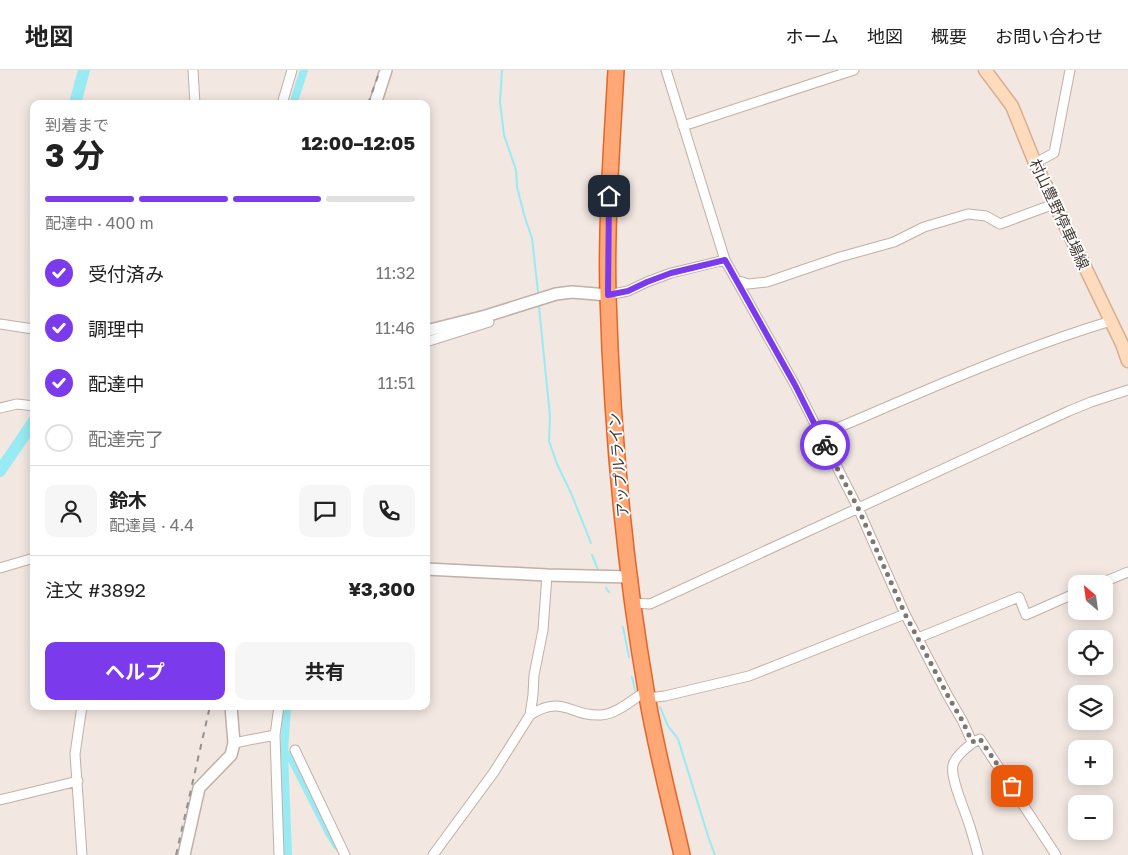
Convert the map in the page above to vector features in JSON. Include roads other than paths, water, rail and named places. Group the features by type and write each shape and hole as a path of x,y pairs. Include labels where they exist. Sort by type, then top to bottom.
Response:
{"highway":[{"name":"アップルライン","path":"616,70 608,214 608,295 615,445 632,602 647,694 682,855"}],"main road":[{"name":"村山豊野停車場線","path":"985,70 1012,106 1054,204 1111,322 1125,343 1128,361"}],"street":[{"path":"194,70 195,100"},
{"path":"283,100 292,70"},
{"path":"376,100 386,70"},
{"path":"666,70 725,260 795,385 858,508 905,614 972,742"},
{"path":"683,126 854,70"},
{"path":"1035,163 1054,153 1070,70"},
{"path":"736,280 748,284 767,282 840,257 894,242 924,227 968,214 986,216 1000,224 1054,204"},
{"path":"430,330 486,316 556,294 572,292 608,295 628,291 671,273 725,260"},
{"path":"430,341 488,322 486,316"},
{"path":"820,435 1018,353 1111,322"},
{"path":"0,324 30,329"},
{"path":"632,602 650,604 1069,411 1128,390"},
{"path":"0,408 5,405 30,406"},
{"path":"0,568 30,559"},
{"path":"430,569 629,577"},
{"path":"1113,578 1128,572"},
{"path":"434,855 494,772 530,715 534,696 534,675 543,630 547,575"},
{"path":"918,638 1019,597 1026,615 1068,597"},
{"path":"530,715 539,710 557,705 590,714 602,715 612,712 647,694 664,696 749,676 905,614"},
{"path":"81,710 75,754 82,855"},
{"path":"184,855 199,788 231,755 234,743 231,710"},
{"path":"278,710 275,735 279,855"},
{"path":"234,743 275,735"},
{"path":"978,855 952,768 955,761 972,742 980,739 1056,855"},
{"path":"295,750 345,855"},
{"path":"0,800 78,781"}],"waterway":[{"path":"76,100 84,70"},
{"path":"295,98 304,70"},
{"path":"502,70 500,102 504,135 516,170 517,187 532,238 538,292"},
{"path":"539,307 550,416 549,441 591,543"},
{"path":"0,471 30,427"},
{"path":"592,555 599,572"},
{"path":"606,588 609,592"},
{"path":"623,627 629,657"},
{"path":"632,677 635,690"},
{"path":"660,707 668,726 678,739 715,855"},
{"path":"287,710 284,753 288,855"},
{"path":"284,753 290,756 337,846"}],"railway":[{"path":"369,100 380,70"},
{"path":"176,855 209,710"}]}
